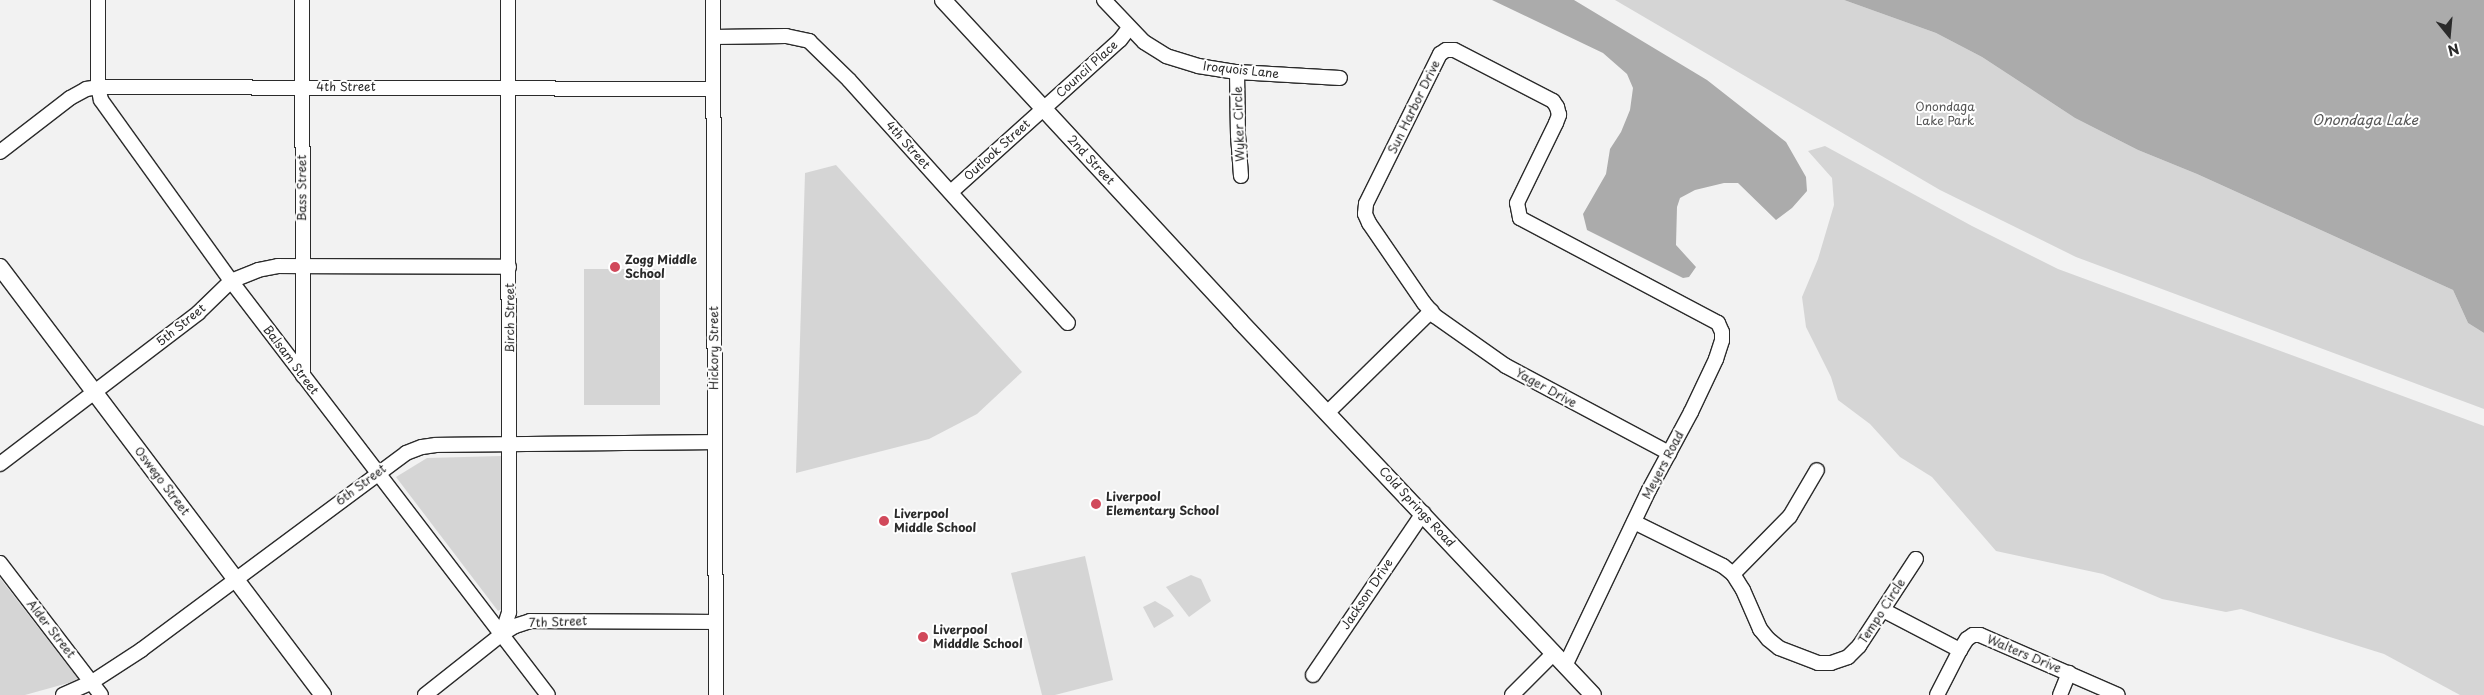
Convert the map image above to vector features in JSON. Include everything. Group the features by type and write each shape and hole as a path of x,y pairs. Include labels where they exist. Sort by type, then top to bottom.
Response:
{"main road":[{"name":"2nd Street","path":"942,0 1240,321"},
{"name":"Oswego Street","path":"0,267 323,695"},
{"name":"Cold Springs Road","path":"1240,321 1593,695"}],"street":[{"name":"Balsam Street","path":"98,0 98,87 101,100 231,281 548,695"},
{"name":"Bass Street","path":"302,0 303,376"},
{"name":"Birch Street","path":"502,634 510,612 508,0"},
{"name":"Hickory Street","path":"713,0 716,695"},
{"name":"Iroquois Lane","path":"1104,0 1129,28 1150,46 1166,56 1198,66 1237,72 1340,78"},
{"name":"Council Place","path":"1043,108 1120,40 1129,28"},
{"name":"4th Street","path":"713,37 786,36 808,41 849,80 1068,323"},
{"name":"Sun Harbor Drive","path":"1431,311 1369,223 1365,214 1366,204 1440,54 1446,50 1454,50 1545,96 1553,101 1557,107 1559,115 1556,123 1517,203 1516,210 1520,218 1659,291"},
{"name":"Wyker Circle","path":"1237,72 1241,176"},
{"name":"4th Street","path":"0,152 70,98 86,89 98,87 713,89"},
{"name":"Outlook Street","path":"951,192 1043,108"},
{"name":"5th Street","path":"0,464 198,313 231,281 258,270 278,266 509,267"},
{"name":"Meyers Road","path":"1566,666 1634,522 1716,359 1722,340 1722,332 1718,323 1659,291"},
{"path":"1327,413 1431,311"},
{"name":"Yager Drive","path":"1431,311 1506,366 1669,453"},
{"name":"6th Street","path":"63,695 92,682 141,650 406,453 422,447 715,442"},
{"path":"1733,574 1790,516 1817,470"},
{"name":"Jackson Drive","path":"1312,675 1423,513"},
{"name":"Tempo Circle","path":"1634,522 1723,566 1733,574 1768,639 1779,648 1818,663 1831,664 1848,657 1859,646 1916,559"},
{"name":"Alder Street","path":"0,564 101,695"},
{"path":"1883,610 1960,650 1937,695"},
{"name":"7th Street","path":"425,695 502,634 515,626 530,621 716,622"},
{"name":"Walters Drive","path":"1960,650 1967,639 1973,635 1980,635 2118,695"},
{"path":"1512,695 1554,653"},
{"path":"2060,695 2069,674"}],"green space":[{"name":"Onondaga Lake Park","path":"1615,0 1844,0 1936,33 1982,57 2075,118 2138,150 2197,174 2453,290 2468,323 2484,333 2484,409 2076,257 1940,190"},
{"path":"1825,146 1972,226 2058,269 2484,426 2484,695 2460,695 2384,654 2241,609 2226,612 2162,599 2103,574 1996,551 1932,477 1900,457 1870,424 1838,400 1831,377 1806,327 1802,297 1818,259 1834,205 1832,178 1808,151"},
{"path":"836,165 1022,372 977,414 929,439 796,473 805,173"},
{"path":"584,269 660,269 660,405 584,405"},
{"path":"501,456 504,608 498,611 396,477 427,458"},
{"path":"1085,556 1113,680 1055,695 1042,695 1011,573"},
{"path":"1191,575 1201,579 1211,601 1189,617 1166,587"},
{"path":"0,578 79,680 25,695 0,695"},
{"path":"1155,601 1170,610 1174,616 1154,628 1143,607"}],"water":[{"path":"1492,0 1574,0 1707,80 1786,142 1806,177 1807,191 1792,208 1776,220 1738,183 1724,183 1695,190 1680,198 1677,207 1676,245 1696,267 1689,277 1683,278 1587,230 1583,214 1606,174 1610,149 1621,132 1630,110 1633,88 1627,74 1603,53"},
{"name":"Onondaga Lake","path":"1844,0 2484,0 2484,333 2468,323 2453,290 2197,174 2138,150 2075,118 1982,57 1936,33"}],"place":[{"name":"Zogg Middle School","path":"615,267"},
{"name":"Liverpool Elementary School","path":"1096,504"},
{"name":"Liverpool Middle School","path":"884,521"},
{"name":"Liverpool Midddle School","path":"923,637"}]}
